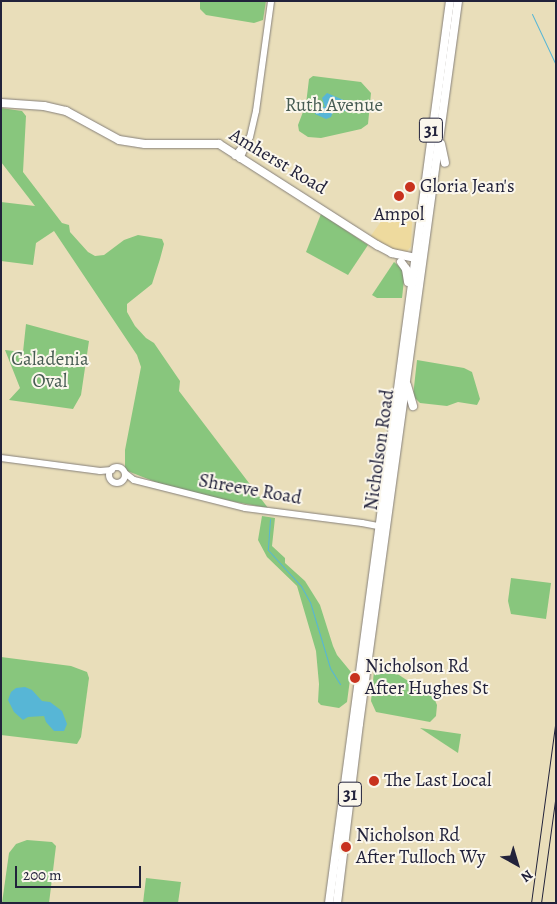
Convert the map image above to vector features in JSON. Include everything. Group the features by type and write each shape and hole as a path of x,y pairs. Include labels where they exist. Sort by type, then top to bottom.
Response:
{"main road":[{"name":"Nicholson Road","path":"328,903 359,664 406,381 443,46 442,40 448,1"},
{"name":"Nicholson Road","path":"337,903 371,640 406,317 418,262 458,1"},
{"name":"Amherst Road","path":"1,103 66,116 114,144 133,146 210,146 227,151 238,156 392,253 402,262"},
{"path":"440,123 443,130 440,149 445,163"},
{"name":"Amherst Road","path":"392,253 418,262"},
{"path":"406,317 407,274 402,262 418,262"},
{"path":"406,381 413,406"},
{"path":"359,664 366,640 369,638 371,640"}],"street":[{"path":"238,156 250,137 256,111 271,1"},
{"name":"Shreeve Road","path":"1,458 111,474"},
{"name":"Shreeve Road","path":"111,474 119,468 134,480"},
{"path":"123,481 125,473"},
{"name":"Shreeve Road","path":"111,474 115,483 134,480 245,508 382,525"}],"green space":[{"path":"200,1 266,1 263,20 254,23 206,15 200,9"},
{"name":"Ruth Avenue","path":"313,76 361,82 371,93 368,124 361,129 321,138 308,137 299,131 298,125 306,104 309,79"},
{"path":"1,108 22,111 26,116 23,172 62,223 69,225 70,232 88,252 95,256 104,255 124,240 138,235 162,239 164,244 152,284 127,304 127,312 135,326 146,338 154,343 180,381 179,391 268,508 208,497 163,485 125,470 125,450 141,367 137,355 54,231 36,243 33,265 1,261 1,202 35,206 1,162"},
{"path":"321,214 368,245 348,275 306,252"},
{"path":"394,262 402,269 404,280 402,298 377,298 372,295"},
{"name":"Caladenia Oval","path":"26,324 89,341 81,395 73,409 9,400 20,388 5,350 23,352"},
{"path":"417,360 464,368 472,372 480,399 477,405 458,402 447,406 420,403 413,396"},
{"path":"262,516 275,518 272,546 285,558 285,563 305,581 320,605 337,655 351,672 347,702 339,708 321,705 318,702 319,684 316,651 297,586 267,557 258,540"},
{"path":"511,578 551,583 546,619 511,614 508,601"},
{"path":"1,657 71,666 87,672 89,678 81,737 77,744 1,735"},
{"path":"374,671 396,673 434,698 437,705 436,716 430,722 376,712 371,701"},
{"path":"420,728 461,734 458,753"},
{"path":"27,840 52,842 56,846 49,903 2,903 9,853 16,844"},
{"path":"146,878 181,882 178,903 143,903"}],"sand":[{"path":"385,216 412,222 411,246 406,253 389,248 370,237"}],"water":[{"path":"327,93 346,101 346,111 333,112 331,117 326,119 315,114 316,106 325,107 322,98"},
{"path":"25,687 32,690 42,701 50,702 62,711 67,724 64,731 54,731 46,722 44,716 28,717 23,720 14,712 8,700 11,692 16,688"}],"waterway":[{"path":"532,14 556,65"},
{"path":"270,519 268,550 301,586 310,602 330,668 340,684"}],"railway":[{"path":"531,903 556,719"},
{"path":"541,903 556,794"}],"place":[{"name":"Gloria Jean's","path":"410,187"},
{"name":"Ampol","path":"399,196"},
{"name":"Nicholson Rd After Hughes St","path":"355,678"},
{"name":"The Last Local","path":"374,781"},
{"name":"Nicholson Rd After Tulloch Wy","path":"346,847"}]}
